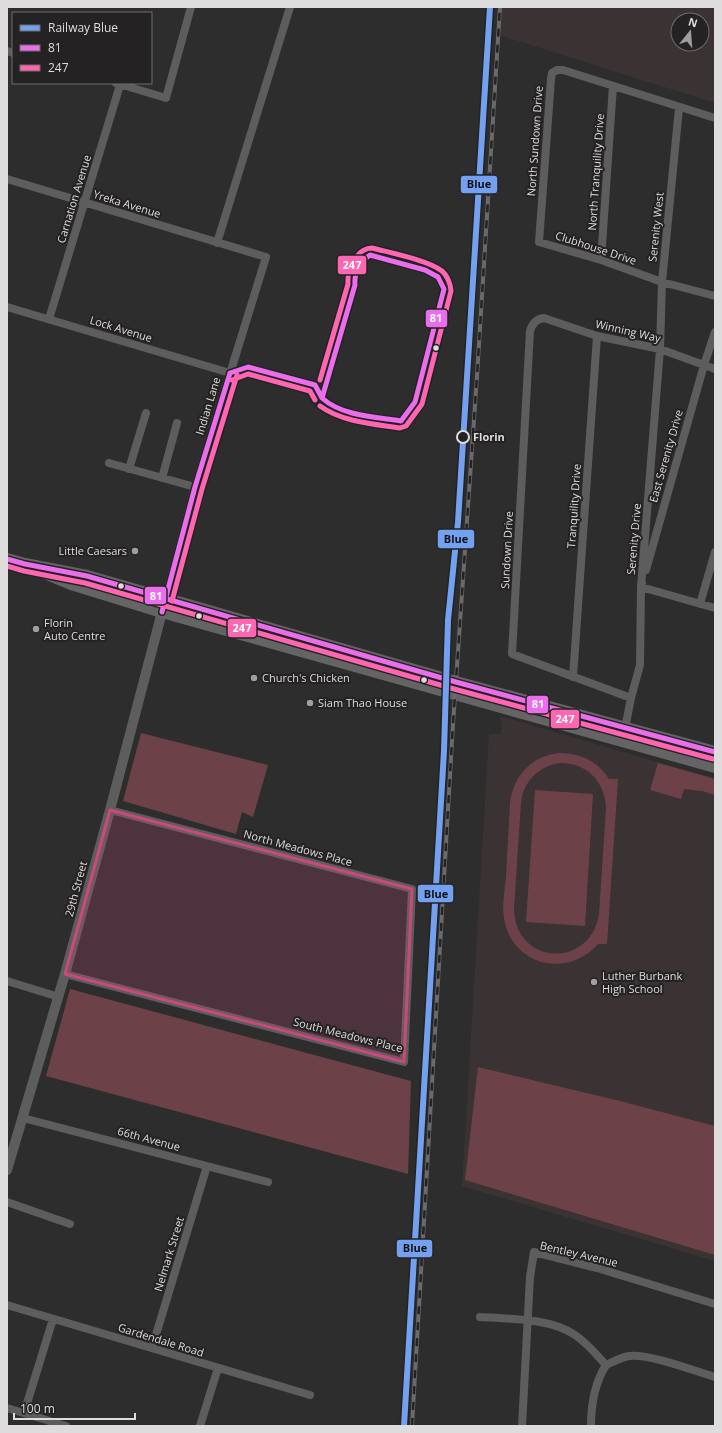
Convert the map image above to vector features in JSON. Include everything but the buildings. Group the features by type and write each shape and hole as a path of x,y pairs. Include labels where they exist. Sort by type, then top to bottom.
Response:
{"main road":[{"path":"7,559 25,564 74,572 449,680 715,752"},
{"path":"25,564 71,584 162,612 715,768"},
{"path":"607,737 626,729"}],"street":[{"path":"118,84 166,98 191,7"},
{"path":"217,243 290,7"},
{"name":"North Sundown Drive","path":"539,242 552,73 557,70 613,86"},
{"name":"Carnation Avenue","path":"49,319 118,84"},
{"path":"613,86 679,108 715,118"},
{"name":"North Tranquility Drive","path":"601,260 613,86"},
{"name":"Serenity West","path":"660,349 662,282 679,108"},
{"name":"Yreka Avenue","path":"7,180 217,243"},
{"name":"Clubhouse Drive","path":"539,242 601,260 662,282 715,296"},
{"name":"Indian Lane","path":"162,612 195,487 266,258 217,243"},
{"name":"Lock Avenue","path":"7,307 230,373"},
{"name":"Winning Way","path":"535,322 544,318 597,336 660,349 715,369"},
{"name":"Sundown Drive","path":"535,322 530,331 512,654 631,698"},
{"name":"East Serenity Drive","path":"641,587 704,365 715,332"},
{"name":"Tranquility Drive","path":"573,677 597,336"},
{"name":"Serenity Drive","path":"626,729 631,698 640,665 641,587 660,349"},
{"path":"129,469 146,414"},
{"path":"162,478 177,424"},
{"path":"109,464 195,487"},
{"path":"700,604 715,552"},
{"path":"641,587 715,608"},
{"name":"29th Street","path":"7,1170 24,1118 59,997 162,612"},
{"name":"North Meadows Place","path":"110,810 412,890 408,960"},
{"name":"South Meadows Place","path":"65,974 404,1062 408,960"},
{"path":"7,981 59,997"},
{"name":"66th Avenue","path":"24,1118 268,1182"},
{"name":"Nelmark Street","path":"152,1348 207,1166"},
{"path":"7,1202 70,1224"},
{"name":"Bentley Avenue","path":"522,1426 530,1278 534,1252 597,1268 715,1304"},
{"name":"Gardendale Road","path":"7,1305 310,1395"},
{"path":"480,1317 528,1320 558,1327 575,1334 592,1349 606,1365"},
{"path":"24,1413 53,1319"},
{"path":"591,1426 593,1394 600,1375 606,1365 629,1356 642,1356 715,1377"},
{"path":"200,1426 218,1368"},
{"path":"7,1408 66,1426"}],"highlighted area":[{"path":"110,810 412,889 404,1062 65,974"}],"shaded area":[{"path":"500,7 715,7 715,103 499,35"},
{"name":"Luther Burbank High School","path":"500,716 715,778 715,1261 462,1186 489,734 502,734"},
{"path":"141,733 268,765 253,817 242,812 236,834 123,801"},
{"path":"566,753 580,756 593,762 609,779 618,779 607,944 598,944 587,954 575,960 554,964 533,959 516,946 508,934 504,921 503,902 512,792 515,784 525,769 532,763 548,755","holes":["559,763 578,766 592,775 602,789 605,798 606,808 599,914 593,932 582,945 568,952 554,954 539,950 526,941 518,928 514,909 521,802 525,788 533,776 551,765"]},
{"path":"658,763 715,779 715,795 702,791 684,789 681,799 650,790"},
{"path":"535,790 593,794 585,926 526,922"},
{"path":"70,989 411,1081 408,1174 46,1076"},
{"path":"478,1067 620,1101 715,1126 715,1255 465,1180"}],"railway":[{"path":"412,1426 453,724 500,7"}],"rail line":[{"name":"Blue","path":"404,1426 444,751 448,620 458,522 490,7"}],"transit line":[{"name":"247","path":"320,380 348,284 349,273 354,261 361,252 372,248 419,260 436,267 446,275 451,291 422,404 406,426 400,428 358,422 338,416 320,406"},
{"name":"81","path":"370,255 425,270 438,277 444,289 415,402 401,421 359,415 339,409 322,398 355,285 356,272 363,261 370,255"},
{"name":"81","path":"230,373 248,367 315,385 322,398"},
{"name":"81","path":"162,612 195,487 230,373"},
{"name":"247","path":"232,380 248,374 310,391 315,400"},
{"name":"247","path":"172,601 202,489 237,375"},
{"name":"81","path":"7,559 87,576 456,682 715,752"},
{"name":"247","path":"7,566 24,571 85,583 454,689 713,759"}],"place":[{"name":"Florin","path":"463,437"},
{"name":"Little Caesars","path":"135,551"},
{"name":"Florin Auto Centre","path":"36,629"},
{"name":"Church's Chicken","path":"254,678"},
{"name":"Siam Thao House","path":"310,703"},
{"name":"Luther Burbank High School","path":"594,982"}]}
